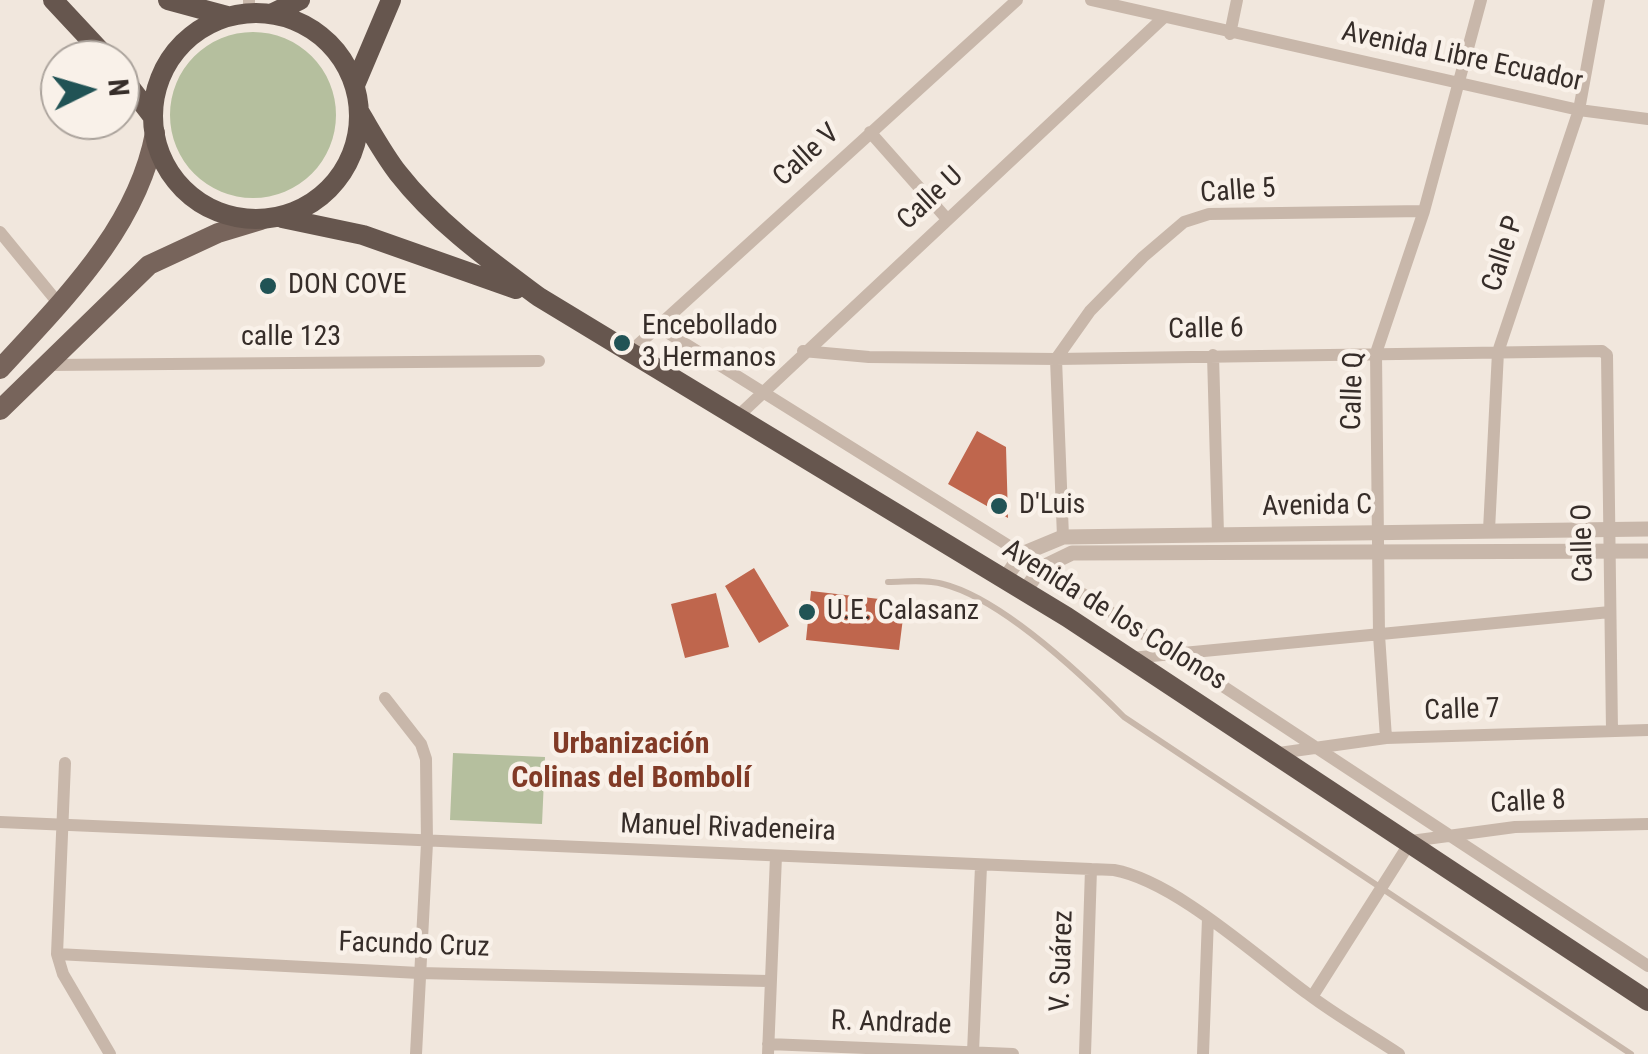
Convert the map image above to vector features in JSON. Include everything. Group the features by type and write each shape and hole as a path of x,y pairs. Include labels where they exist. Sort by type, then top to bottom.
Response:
{"highway":[{"path":"53,0 90,40"},
{"path":"168,0 226,16"},
{"path":"273,14 300,0"},
{"path":"355,85 391,0"},
{"path":"140,104 154,125 173,177 197,201 227,216 270,219 312,204 338,180 354,148 360,114 355,85 343,59 324,38 300,22 249,6 197,31 173,54 158,84 154,125"},
{"name":"Avenida de los Colonos","path":"360,114 397,172 430,209 539,298"},
{"name":"Avenida de los Colonos","path":"270,219 364,235 539,298 631,350 1131,658 1648,1001"}],"main road":[{"path":"0,369 59,304 125,217 150,156 154,125"},
{"path":"0,410 150,265 218,233 270,219"}],"street":[{"name":"Calle V","path":"631,350 1017,0"},
{"name":"Avenida Libre Ecuador","path":"1091,0 1579,110 1648,118"},
{"path":"1230,34 1237,0"},
{"name":"Calle Q","path":"1386,738 1379,634 1376,352 1424,211 1481,0"},
{"name":"Calle P","path":"1490,530 1498,352 1579,110 1599,0"},
{"name":"Calle U","path":"736,418 803,350 1162,18"},
{"path":"870,132 947,219"},
{"name":"Calle 5","path":"1056,359 1100,299 1142,257 1195,217 1424,211"},
{"path":"0,232 59,304"},
{"path":"658,326 1022,554 1648,966"},
{"name":"Calle 6","path":"803,350 870,357 1056,359 1598,350 1607,356"},
{"path":"1213,355 1218,534"},
{"name":"Calle O","path":"1607,356 1612,731"},
{"path":"1056,359 1063,537"},
{"name":"calle 123","path":"43,365 539,362"},
{"name":"Avenida C","path":"1022,554 1063,537 1648,529"},
{"name":"Avenida C","path":"1041,568 1072,552 1648,551"},
{"path":"1004,580 1022,554"},
{"path":"1024,592 1041,568"},
{"path":"1131,658 1610,612"},
{"path":"385,698 425,751 428,842 416,1054"},
{"name":"Calle 7","path":"1279,753 1386,738 1648,730"},
{"path":"65,762 57,954 63,974 110,1054"},
{"name":"Manuel Rivadeneira","path":"0,822 1091,869 1136,876 1208,918 1312,997 1399,1054"},
{"name":"Calle 8","path":"1411,842 1445,834 1515,827 1648,824"},
{"path":"1312,997 1411,842"},
{"path":"768,1049 776,856"},
{"path":"973,1052 981,866"},
{"name":"V. Suárez","path":"1085,1054 1091,869"},
{"path":"1203,1054 1208,918"},
{"name":"Facundo Cruz","path":"57,954 419,972 768,981"},
{"name":"R. Andrade","path":"768,1049 1012,1054"}],"lane":[{"path":"888,582 931,582 962,591 1074,666 1124,717 1631,1054"}],"green space":[{"path":"253,32 285,39 312,56 329,83 336,115 329,147 312,174 285,191 253,198 221,191 194,174 177,147 170,115 177,83 194,56 221,39"},
{"path":"453,753 545,757 542,824 450,820"}],"building":[{"path":"977,431 1006,447 1008,518 948,484"},
{"path":"754,568 789,626 759,643 725,586"},
{"path":"811,591 905,602 899,650 806,640"},
{"path":"716,593 729,647 685,658 671,604"}],"place":[{"name":"DON COVE","path":"268,286"},
{"name":"Encebollado 3 Hermanos","path":"622,343"},
{"name":"D'Luis","path":"999,506"},
{"name":"U.E. Calasanz","path":"807,612"}],"district":[{"name":"Urbanización Colinas del Bombolí","path":"631,762"}]}
